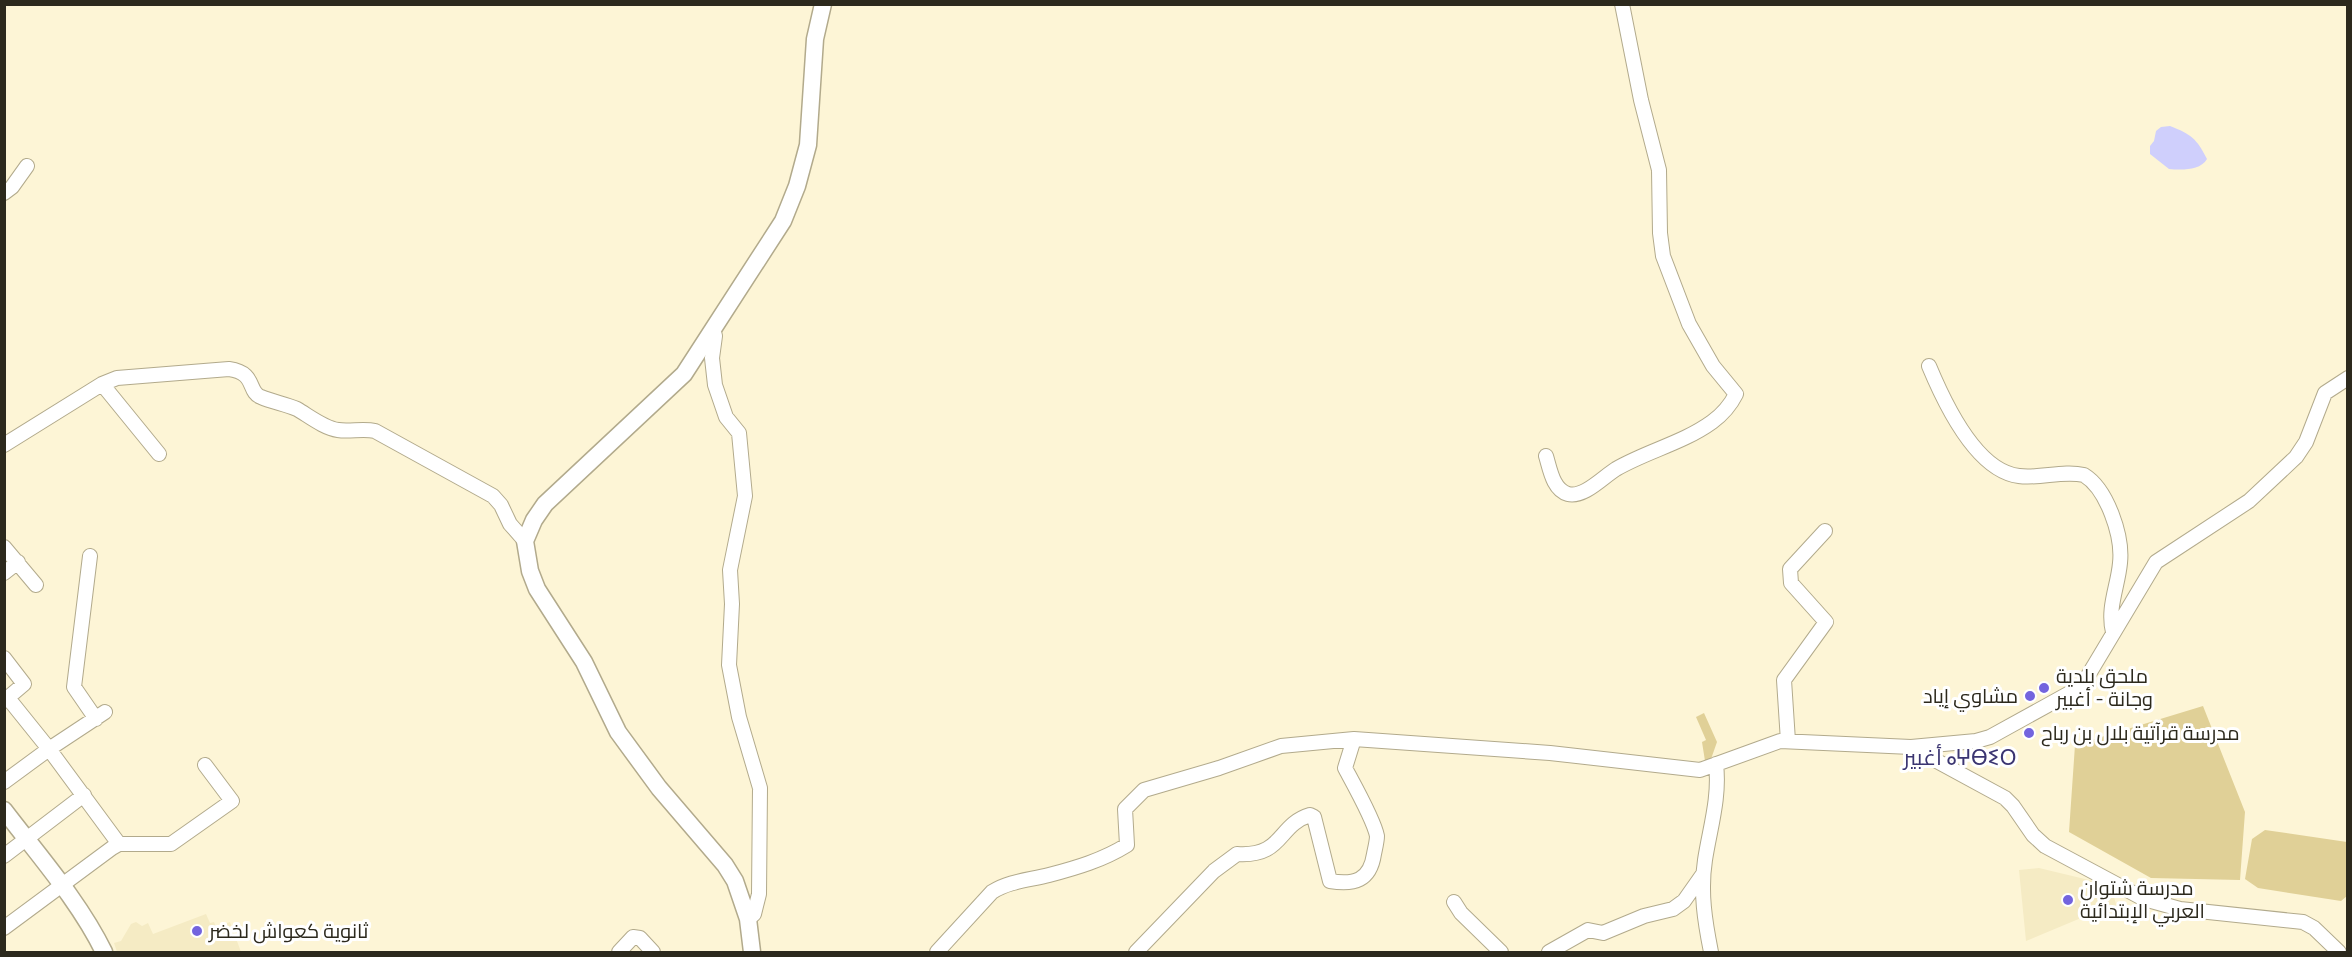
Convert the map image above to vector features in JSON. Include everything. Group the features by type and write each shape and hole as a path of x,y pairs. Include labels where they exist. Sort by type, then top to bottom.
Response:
{"main road":[{"path":"752,952 748,918 741,896 725,865 659,788 618,732 584,662 537,589 530,571 525,541 534,520 545,504 684,374 783,221 797,186 808,145 814,39 823,4"},
{"path":"4,810 62,886 104,952"}],"street":[{"path":"1546,456 1556,485 1562,492 1571,495 1583,492 1617,469 1691,435 1729,407 1736,394 1713,366 1689,324 1663,256 1660,233 1659,170 1641,100 1622,4"},
{"path":"4,193 12,187 27,166"},
{"path":"713,329 715,336 712,358 715,385 726,417 739,433 744,496 730,570 732,604 729,665 739,717 760,788 759,894 754,914 748,918"},
{"path":"1929,366 1965,435 1990,463 2004,474 2028,477 2078,473 2090,479 2105,499 2117,531 2120,562 2111,610 2113,632"},
{"path":"4,444 102,384 126,377 238,370 246,375 256,394 261,397 287,405 336,430 375,431 493,496 501,505 510,525 525,541"},
{"path":"937,952 992,892 1002,886 1050,875 1109,856 1127,845 1125,809 1144,790 1219,768 1281,746 1354,740 1550,753 1700,770 1780,741 1911,747 1976,741 1990,737 2083,684 2156,562 2249,501 2296,457 2306,442 2325,393 2348,378"},
{"path":"102,384 159,454"},
{"path":"1788,741 1784,680 1826,621 1791,583 1790,569 1825,531"},
{"path":"4,547 36,585"},
{"path":"4,782 101,715 74,687 90,556"},
{"path":"4,573 18,562"},
{"path":"4,658 24,684 6,699 49,749 119,844"},
{"path":"1136,952 1214,871 1237,854 1254,855 1269,849 1298,818 1310,814 1314,817 1330,881 1346,884 1361,879 1372,866 1377,837 1345,768 1354,740"},
{"path":"1911,747 2005,798 2033,835 2043,844 2132,893 2156,903 2180,909 2303,922 2314,928 2339,952"},
{"path":"1711,952 1702,911 1704,872 1718,781 1716,764"},
{"path":"4,928 119,844 171,843 232,801 205,765"},
{"path":"4,856 84,795"},
{"path":"1549,952 1588,930 1603,933 1644,916 1673,909 1684,902 1704,872"},
{"path":"1454,902 1461,913 1501,952"},
{"path":"618,952 633,937 640,938 653,952"}],"shaded area":[{"path":"2203,706 2245,812 2240,880 2151,878 2069,832 2075,745"},
{"path":"1704,713 1717,742 1711,759 1705,761 1702,742 1706,740 1696,717"},
{"path":"2265,830 2347,842 2347,896 2341,901 2258,888 2245,879 2252,839"},
{"name":"مدرسة شتوان العربي الإبتدائية","path":"2039,868 2089,880 2113,893 2117,908 2096,918 2093,913 2026,941 2019,870"},
{"name":"ثانوية كعواش لخضر","path":"206,914 210,923 214,922 216,927 230,922 241,952 117,952 114,943 121,941 131,924 136,922 142,926 148,923 153,934"}],"water":[{"path":"2170,126 2196,142 2207,159 2204,163 2190,169 2169,169 2150,154 2150,146 2154,141 2156,131 2161,127"}],"place":[{"name":"ملحق بلدية وجانة - أغبير","path":"2044,688"},
{"name":"مشاوي إياد","path":"2030,696"},
{"name":"مدرسة قرآتية بلال بن رباح","path":"2029,733"},
{"name":"مدرسة شتوان العربي الإبتدائية","path":"2068,900"},
{"name":"ثانوية كعواش لخضر","path":"197,931"}],"district":[{"name":"أغبير ⴰⵖⴱⵉⵔ","path":"1960,757"}]}
